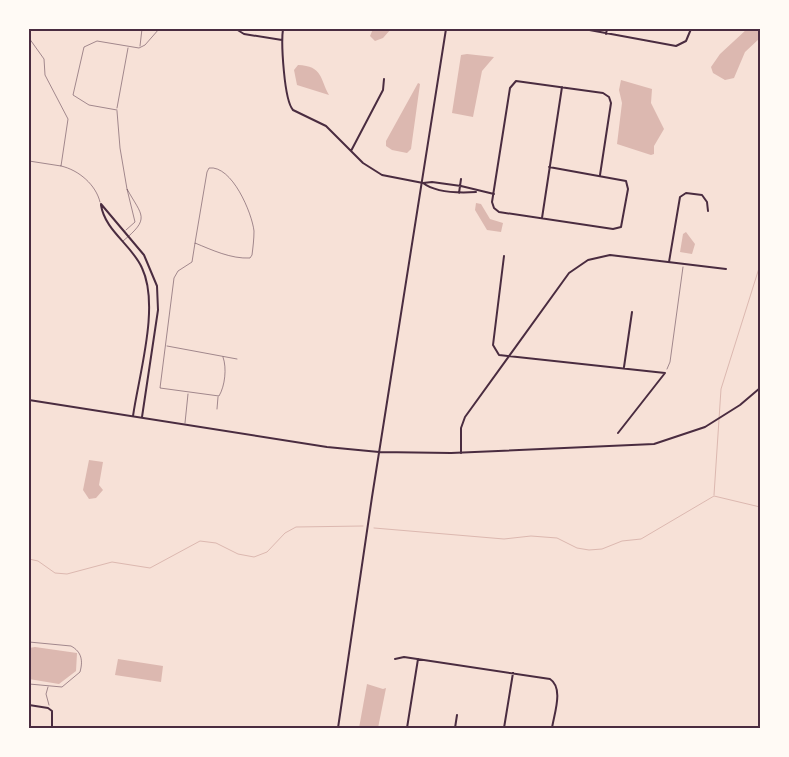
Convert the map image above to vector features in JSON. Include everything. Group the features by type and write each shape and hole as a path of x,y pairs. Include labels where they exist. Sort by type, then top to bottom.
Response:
{"street":[{"path":"236,29 244,34 282,40"},
{"path":"283,29 282,40 290,107 326,126 351,151 377,172 391,178 460,186 478,192"},
{"path":"338,728 379,452 446,29"},
{"path":"584,29 676,46 686,41 691,29"},
{"path":"606,34 607,29"},
{"path":"351,151 383,90 384,79"},
{"path":"549,167 623,179 628,184 623,222 619,228 613,229 497,211 493,205 494,194 512,84 520,80 603,93 610,98 600,175"},
{"path":"542,218 562,86"},
{"path":"459,192 461,179"},
{"path":"423,183 430,188 494,194"},
{"path":"669,262 680,196 686,193 703,196 707,202 708,211"},
{"path":"101,204 144,255 153,274 158,301 142,417"},
{"path":"101,204 104,219 142,268 150,294 148,324 133,416"},
{"path":"461,453 461,431 464,420 564,280 581,264 596,257 610,255 726,269"},
{"path":"504,256 493,345 500,354 665,373 618,433"},
{"path":"624,367 632,312"},
{"path":"29,400 327,446 379,452 461,453 635,446 672,439 705,427 740,405 760,388"},
{"path":"395,659 404,657 546,678 554,682 558,690 552,728"},
{"path":"407,728 418,659"},
{"path":"504,728 513,673"},
{"path":"29,705 48,708 52,711 52,728"},
{"path":"455,728 457,714"}],"lane":[{"path":"139,48 142,29"},
{"path":"139,48 159,29"},
{"path":"29,38 44,59 45,75 68,119 60,166"},
{"path":"117,110 84,103 73,96 73,88 86,45 97,41 139,48"},
{"path":"124,232 135,222 120,148 117,110 128,46"},
{"path":"29,161 72,169 97,190 101,204"},
{"path":"195,243 227,255 250,258 252,254 254,230 244,201 232,181 220,169 214,167 209,168 207,172 195,243 192,262 178,271 174,278 160,388 218,396"},
{"path":"122,241 140,226 142,216 127,189"},
{"path":"166,346 237,359"},
{"path":"217,409 218,396 222,391 225,367 223,357"},
{"path":"184,424 188,393"}],"path":[{"path":"665,373 670,362 683,268 682,263"},
{"path":"29,642 71,646 81,656 81,669 78,674 61,688 29,684"},
{"path":"48,687 46,694 50,705"}],"shaded area":[{"path":"373,29 391,29 383,38 375,41 370,36"},
{"path":"747,29 760,29 760,38 745,52 734,78 725,80 713,73 711,67 720,54"},
{"path":"461,55 494,57 482,71 473,117 452,113"},
{"path":"298,65 312,68 320,74 329,95 297,85 294,70"},
{"path":"621,80 652,89 651,103 664,129 654,146 654,154 651,155 617,144 622,103 619,90"},
{"path":"418,83 420,84 411,149 407,153 392,150 386,146 386,141"},
{"path":"476,203 481,204 490,219 503,223 501,232 487,230 475,210"},
{"path":"686,232 695,244 692,254 680,252 683,234"},
{"path":"89,460 103,462 99,485 103,490 96,498 89,499 83,490"},
{"path":"35,647 77,653 76,671 59,684 29,679 29,648"},
{"path":"118,659 163,666 161,682 115,675"},
{"path":"367,684 383,689 386,688 378,728 359,728"}],"waterway":[{"path":"714,495 721,389 760,265"},
{"path":"374,528 504,539 531,536 557,538 577,548 589,550 602,549 622,541 641,539 714,496 760,507"},
{"path":"29,559 38,561 55,573 67,574 112,562 150,568 200,541 216,543 238,554 254,557 267,552 285,533 296,527 363,526"}]}
